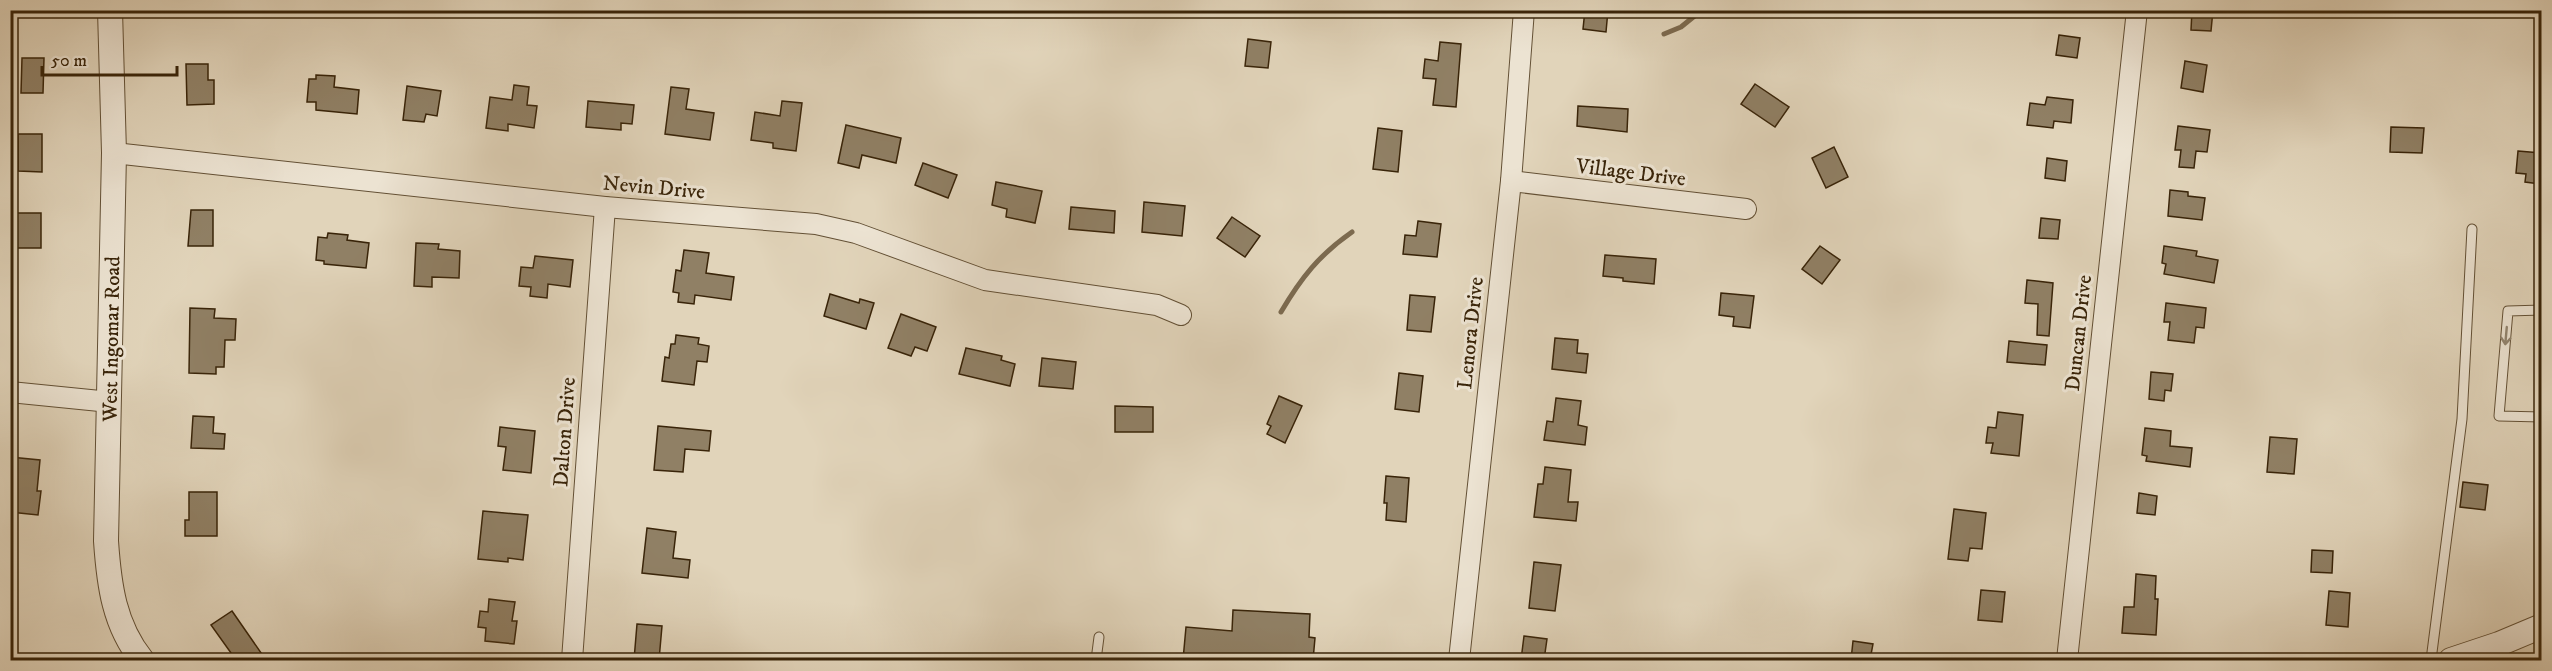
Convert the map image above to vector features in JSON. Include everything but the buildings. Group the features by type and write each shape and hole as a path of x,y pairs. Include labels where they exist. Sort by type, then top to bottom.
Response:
{"street":[{"name":"West Ingomar Road","path":"110,10 114,153 106,541 110,586 117,617 142,660"},
{"name":"Lenora Drive","path":"1459,660 1511,181 1524,10"},
{"name":"Duncan Drive","path":"2067,660 2137,10"},
{"name":"Nevin Drive","path":"114,153 604,207 816,224 856,233 985,280 1157,305 1181,315"},
{"name":"Village Drive","path":"1511,181 1746,209"},
{"name":"Dalton Drive","path":"572,660 604,207"},
{"path":"10,392 110,402"},
{"path":"2451,660 2499,644 2541,626"}],"lane":[{"path":"2431,660 2462,419 2472,229"},
{"path":"2541,310 2508,311 2499,416 2541,417"},
{"path":"1096,660 1099,637"}],"waterway":[{"path":"1664,34 1681,27 1702,10"},
{"path":"1281,312 1312,268 1330,249 1352,232"}]}
